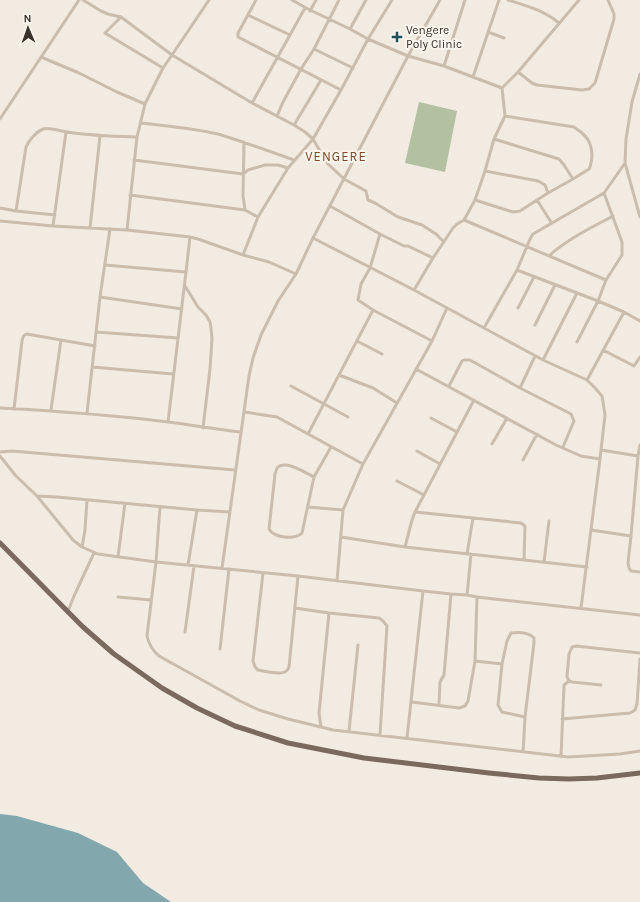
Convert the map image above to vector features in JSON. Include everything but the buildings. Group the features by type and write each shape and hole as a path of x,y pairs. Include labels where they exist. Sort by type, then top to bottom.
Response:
{"main road":[{"path":"0,543 83,627 114,654 162,688 197,708 235,726 288,743 364,758 539,778 597,778 640,773"}],"street":[{"path":"0,119 79,0"},
{"path":"83,0 101,11 121,17 172,55 252,103 305,132 313,139 327,164 344,179 366,191 368,200 398,217 422,225 436,234 444,242"},
{"path":"127,230 137,137 145,104 163,68 209,0"},
{"path":"256,0 238,33 238,37 341,90"},
{"path":"292,0 310,11 368,39 408,56 444,66 502,88"},
{"path":"310,11 316,0"},
{"path":"277,116 283,102 314,49 339,0"},
{"path":"350,29 366,0"},
{"path":"242,255 258,217 288,168 313,139 368,39 392,0"},
{"path":"222,568 249,376 253,358 261,335 278,301 296,274 313,238 408,56 440,0"},
{"path":"444,66 465,0"},
{"path":"473,77 499,0"},
{"path":"508,0 539,10 559,23"},
{"path":"502,88 518,72 579,0"},
{"path":"518,72 537,85 582,90 589,88 596,83 614,19 614,14 608,0"},
{"path":"252,103 305,8"},
{"path":"248,15 290,35"},
{"path":"121,17 105,33 163,68"},
{"path":"488,32 504,38"},
{"path":"314,49 353,68"},
{"path":"41,57 145,104"},
{"path":"640,74 632,102 626,139 625,164 640,217"},
{"path":"294,125 321,80"},
{"path":"414,290 453,228 464,220 475,200 494,139 505,116 502,88"},
{"path":"475,200 513,212 520,211 589,169 592,163 593,153 586,136 574,127 505,116"},
{"path":"141,123 217,134 294,160"},
{"path":"16,211 26,147 29,141 43,129 47,128 100,136 137,137"},
{"path":"53,226 66,132"},
{"path":"90,228 100,136"},
{"path":"494,139 559,159 573,179"},
{"path":"244,142 243,196 245,210"},
{"path":"134,160 243,174 248,170 265,165 278,164 288,168"},
{"path":"484,328 517,270 532,234 604,193 625,164"},
{"path":"485,171 538,180 545,185 548,193"},
{"path":"577,342 598,301 606,280 622,255 622,242 604,193"},
{"path":"130,195 245,210 258,217"},
{"path":"537,200 551,222"},
{"path":"330,206 380,234 433,258"},
{"path":"0,208 55,215"},
{"path":"549,256 556,249 567,242 613,216"},
{"path":"464,220 606,280"},
{"path":"0,221 53,226 127,230 190,237 209,242 242,255 269,262 296,274"},
{"path":"87,413 100,297 110,229"},
{"path":"380,234 370,268 361,284 358,300 372,310 432,341"},
{"path":"168,422 190,237"},
{"path":"313,238 414,290 535,356 587,380 602,396 604,414 601,450 581,608"},
{"path":"105,265 186,272"},
{"path":"517,270 598,301 624,312 640,321"},
{"path":"518,308 534,276"},
{"path":"535,326 554,285"},
{"path":"185,286 198,307 206,315 210,322 211,328 212,339 210,369 203,428"},
{"path":"543,360 577,293"},
{"path":"100,297 182,309"},
{"path":"337,581 344,510 363,464 432,341 447,308"},
{"path":"308,434 372,310"},
{"path":"587,380 624,312"},
{"path":"96,332 178,338"},
{"path":"14,409 23,336 27,334 95,346"},
{"path":"51,410 61,340"},
{"path":"357,341 382,354"},
{"path":"603,350 634,366 640,357"},
{"path":"520,388 535,356"},
{"path":"449,386 462,361 470,360 571,414 574,421 562,448"},
{"path":"92,367 173,374"},
{"path":"416,368 562,448 581,456 600,459"},
{"path":"339,375 372,388 397,403"},
{"path":"291,386 348,417"},
{"path":"405,547 415,512 474,400"},
{"path":"0,408 87,413 241,432"},
{"path":"244,412 276,417 363,464"},
{"path":"431,418 457,432"},
{"path":"492,444 507,418"},
{"path":"523,460 537,434"},
{"path":"640,445 628,563 631,571 640,572"},
{"path":"314,477 288,465 282,465 277,468 270,521 271,533 294,538 302,533 314,477 331,446"},
{"path":"601,450 638,456"},
{"path":"0,452 20,451 235,470"},
{"path":"417,451 440,464"},
{"path":"0,456 16,476 37,496 73,540 82,547 98,554 156,562 298,576 423,592 467,595 640,615"},
{"path":"397,481 424,495"},
{"path":"37,496 230,512"},
{"path":"82,547 87,500"},
{"path":"118,557 125,504"},
{"path":"160,507 156,562 147,636 149,645 159,656 240,701 259,710 333,730 568,758 640,751"},
{"path":"308,507 344,510"},
{"path":"188,565 197,510"},
{"path":"415,512 521,523 525,526 524,560"},
{"path":"467,554 473,518"},
{"path":"544,562 549,521"},
{"path":"591,530 631,536"},
{"path":"341,537 405,547 587,567"},
{"path":"68,611 94,553"},
{"path":"467,595 471,554"},
{"path":"185,632 194,566"},
{"path":"220,649 229,569"},
{"path":"263,573 253,661 255,668 258,670 279,673 284,673 289,667 298,576"},
{"path":"407,738 423,592"},
{"path":"439,705 440,682 444,675 451,594"},
{"path":"118,597 152,600"},
{"path":"412,702 459,708 465,706 468,701 475,661 477,597"},
{"path":"295,608 379,618 387,626 380,735"},
{"path":"321,727 319,713 329,613"},
{"path":"523,752 525,717 534,638 530,635 517,632 511,633 507,641 502,664 498,704 502,712 525,717"},
{"path":"349,732 358,645"},
{"path":"601,685 572,682 569,680 567,677 569,654 572,647 585,646 640,654"},
{"path":"562,719 630,712 635,710 637,704 640,659"},
{"path":"475,661 502,664"},
{"path":"561,757 564,685 569,680"}],"green space":[{"path":"419,102 457,111 445,172 405,163"}],"water":[{"path":"0,814 17,816 78,833 117,852 143,883 171,902 0,902"}],"place":[{"name":"Vengere Poly Clinic","path":"397,37"}],"district":[{"name":"VENGERE","path":"336,156"}]}
